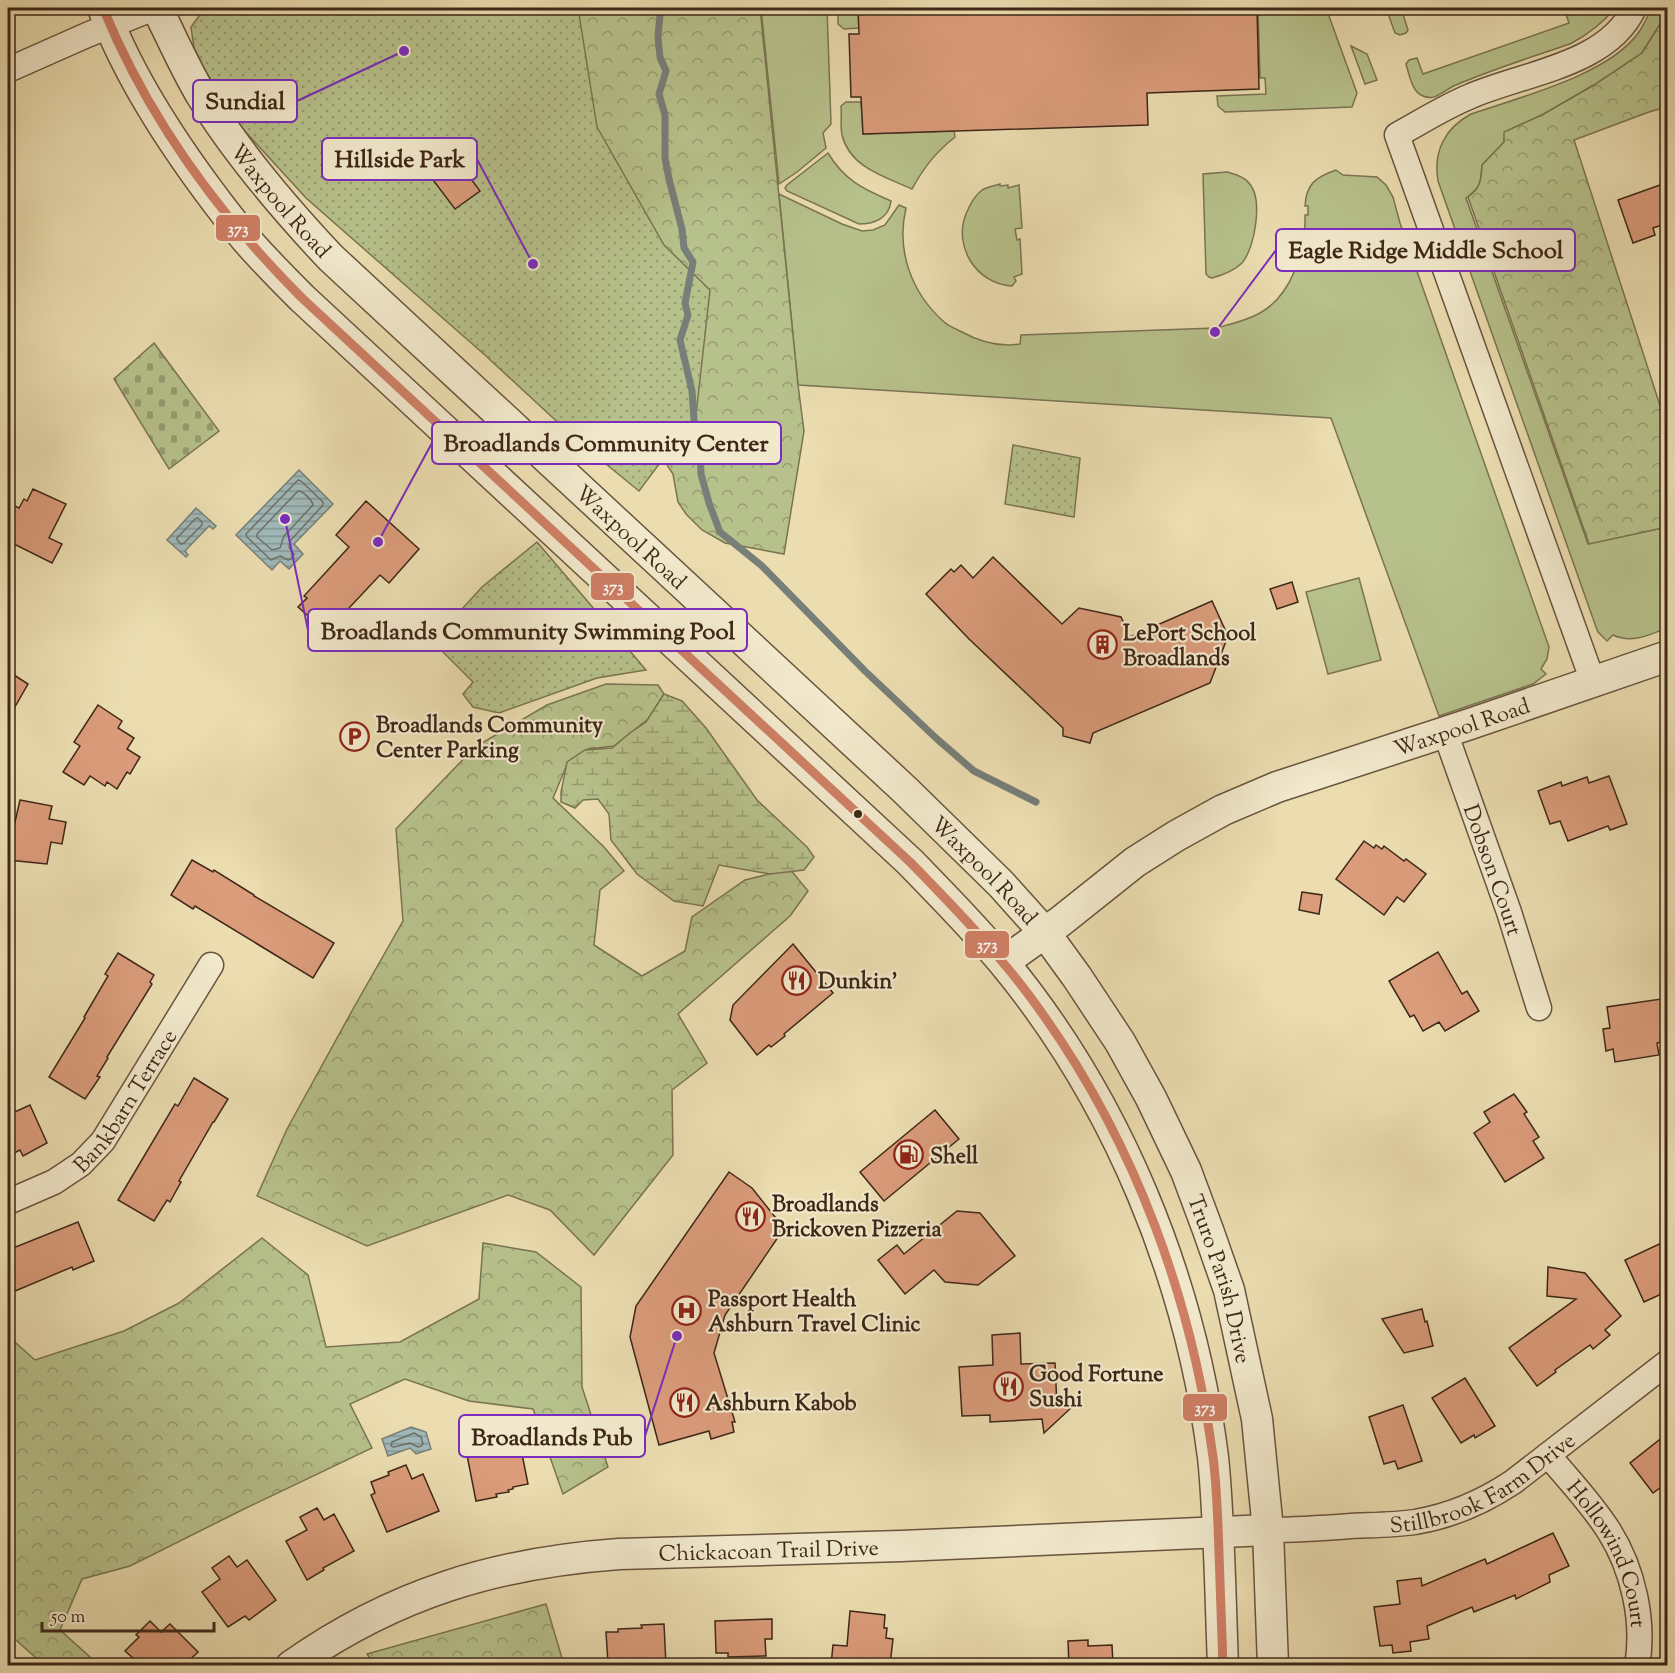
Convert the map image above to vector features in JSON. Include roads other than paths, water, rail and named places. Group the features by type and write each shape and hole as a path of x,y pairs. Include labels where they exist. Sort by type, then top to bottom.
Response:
{"street":[{"path":"8,70 87,35 107,17 155,8"},
{"name":"Waxpool Road","path":"155,8 200,93 242,154 286,209 331,258 905,790 1001,884 1045,933"},
{"path":"1593,682 1397,135 1471,96 1592,52 1615,34 1629,18 1634,8"},
{"path":"107,17 129,67 195,173 247,240 302,298 910,862 1004,962"},
{"name":"Waxpool Road","path":"1004,962 1045,933 1135,862 1223,810 1277,787 1668,656"},
{"name":"Dobson Court","path":"1444,732 1509,912 1539,1008"},
{"name":"Truro Parish Drive","path":"1045,933 1120,1042 1151,1098 1186,1171 1229,1290 1257,1419 1268,1530 1273,1665"},
{"name":"Truro Parish Drive","path":"1004,962 1049,1023 1087,1084 1123,1151 1157,1228 1180,1300 1202,1388 1213,1458 1223,1665"},
{"name":"Bankbarn Terrace","path":"8,1202 54,1182 81,1164 103,1141 211,965"},
{"name":"Stillbrook Farm Drive","path":"1268,1530 1416,1522 1471,1506 1513,1482 1668,1362"},
{"name":"Hollowind Court","path":"1548,1455 1593,1508 1610,1532 1625,1561 1635,1594 1639,1628 1637,1665"},
{"name":"Chickacoan Trail Drive","path":"291,1665 344,1632 413,1598 511,1568 577,1557 1268,1530"}],"water":[{"path":"299,470 333,504 294,544 303,554 289,569 280,561 272,570 236,535"},
{"path":"196,508 216,526 213,529 209,526 185,551 188,555 186,557 167,540"},
{"path":"411,1427 426,1432 431,1449 416,1454 410,1448 388,1456 382,1439"}],"waterway":[{"path":"658,8 660,57 666,71 659,94 665,115 665,158 682,229 684,248 693,262 685,303 688,315 680,340 692,391 701,474 720,532 762,566 865,671 974,771 1036,802"}],"place":[{"name":"Sundial","path":"404,51"},
{"name":"Hillside Park","path":"533,264"},
{"name":"Eagle Ridge Middle School","path":"1215,332"},
{"name":"Broadlands Community Swimming Pool","path":"285,519"},
{"name":"Broadlands Community Center","path":"378,542"},
{"name":"LePort School Broadlands","path":"1102,645"},
{"name":"Broadlands Community Center Parking","path":"355,737"},
{"name":"Dunkin'","path":"797,980"},
{"name":"Shell","path":"909,1155"},
{"name":"Broadlands Brickoven Pizzeria","path":"751,1216"},
{"name":"Passport Health Ashburn Travel Clinic","path":"687,1311"},
{"name":"Broadlands Pub","path":"677,1336"},
{"name":"Good Fortune Sushi","path":"1008,1386"},
{"name":"Ashburn Kabob","path":"684,1402"}]}
